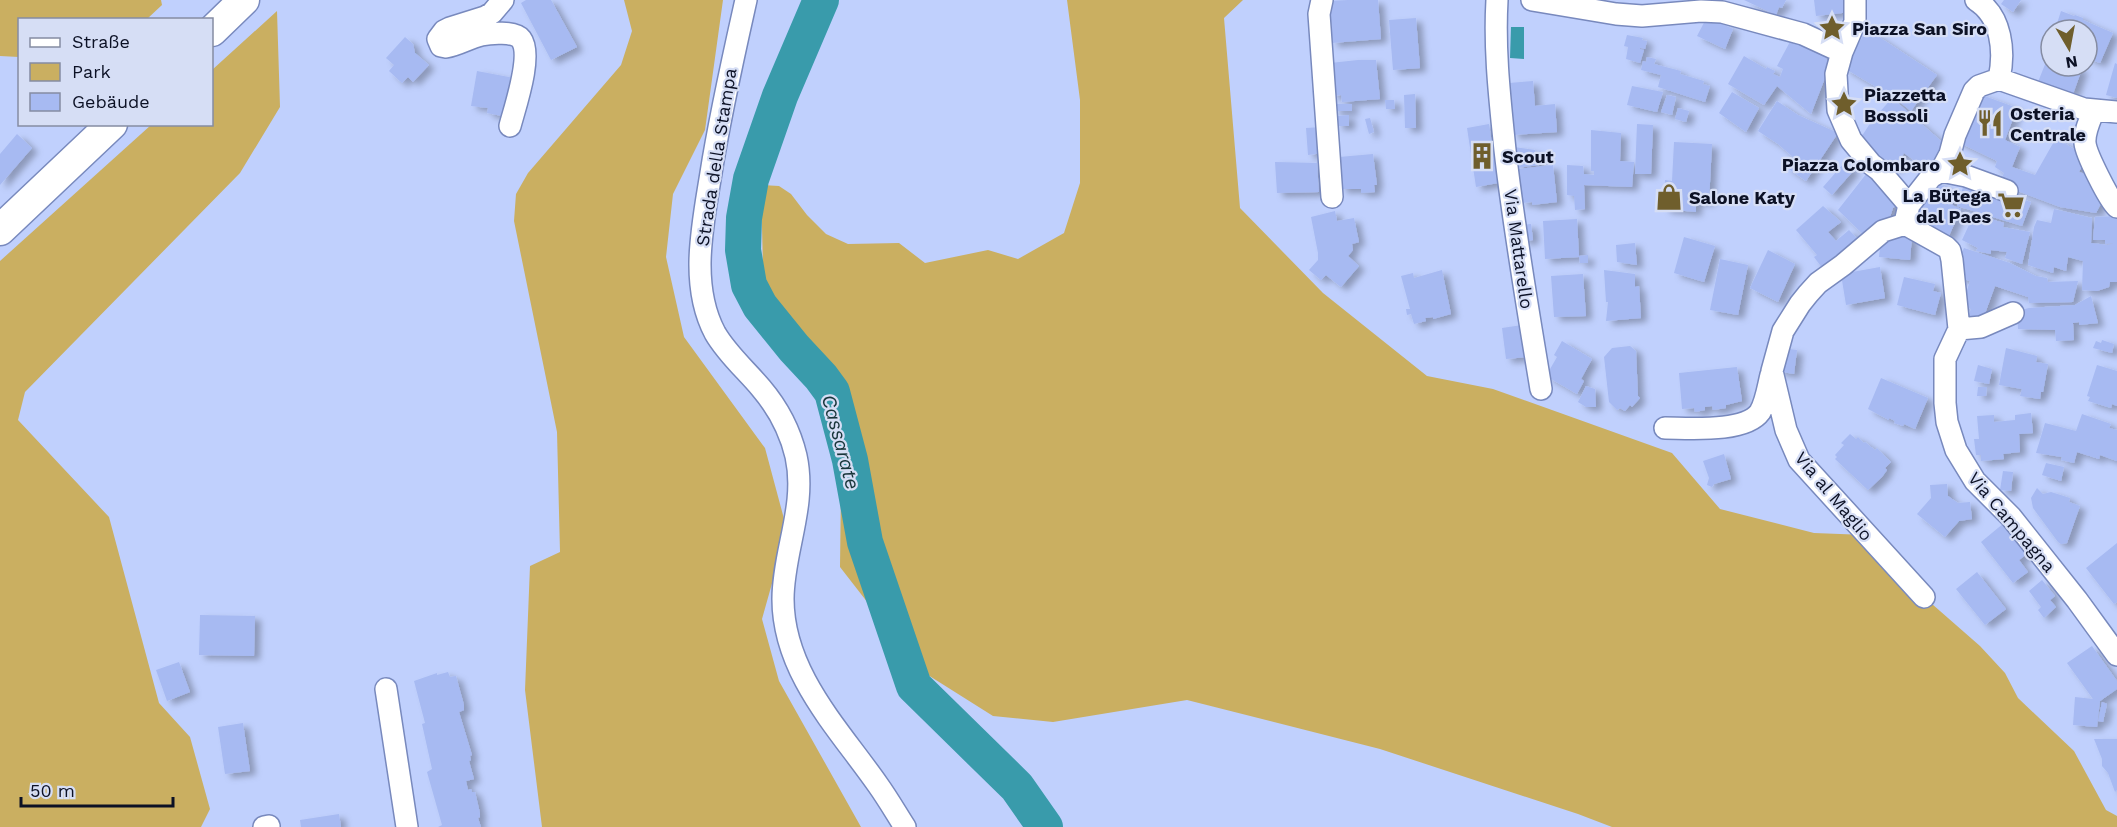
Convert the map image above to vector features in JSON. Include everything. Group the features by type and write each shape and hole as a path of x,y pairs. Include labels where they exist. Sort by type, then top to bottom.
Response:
{"street":[{"path":"213,30 244,0"},
{"path":"502,0 492,13 450,28 444,31 438,39 441,46 446,47 490,33 520,38 524,48 524,63 510,126"},
{"name":"Strada della Stampa","path":"746,0 720,118 704,213 700,272 704,303 715,333 726,350 762,389 784,422 795,456 799,486 798,507 784,580 783,599 787,635 794,655 815,697 879,786 905,827"},
{"path":"1322,0 1319,14 1332,197"},
{"name":"Via Mattarello","path":"1497,0 1496,71 1511,201 1541,389"},
{"path":"1532,0 1642,16 1701,11 1722,12 1803,34 1842,52"},
{"path":"1855,0 1855,22 1842,52 1836,74 1838,110 1847,133 1857,148 1879,170 1907,214 1950,251 1959,329 1981,327 2013,313"},
{"path":"1976,0 1983,4 1993,16 1998,28 2001,45 1999,79"},
{"path":"1907,214 1931,177 1941,171 1950,154 1966,108 1979,86 1999,79 2089,110 2117,112"},
{"path":"2089,110 2085,144 2091,160 2117,207"},
{"path":"0,230 110,126"},
{"path":"1941,171 1966,176 2007,191"},
{"name":"Via al Maglio","path":"1907,214 1882,231 1818,283 1808,294 1783,331 1772,371 1786,430 1799,460 1924,597"},
{"name":"Via Campagna","path":"1959,329 1945,359 1947,422 1956,450 1975,481 2011,518 2077,600 2117,655"},
{"path":"1665,428 1710,428 1748,421 1761,410 1772,371"},
{"path":"386,689 407,827"}],"green space":[{"path":"0,0 161,0 162,5 148,18 18,18 18,57 0,56"},
{"path":"624,0 723,0 705,130 673,194 666,257 684,337 765,448 787,530 762,619 779,681 861,827 542,827 525,690 530,566 560,552 557,432 514,221 516,194 528,173 621,65 632,31"},
{"path":"1067,0 1243,0 1224,18 1240,208 1323,293 1427,376 1493,389 1672,453 1720,509 1814,533 1866,535 1924,597 1980,646 2005,673 2018,698 2074,751 2106,810 2117,816 2117,827 1612,827 1380,749 1187,700 1053,722 993,716 920,670 840,567 841,489 830,406 764,310 761,185 779,186 791,194 826,234 848,244 899,243 925,263 988,250 1018,259 1064,233 1080,183 1080,100"},
{"path":"277,11 280,107 240,173 25,392 18,420 109,517 159,703 190,737 210,809 201,827 0,827 0,261 150,126 213,126 213,69"}],"shaded area":[{"path":"1511,27 1524,27 1524,59 1510,58"}],"building":[{"path":"526,0 551,0 577,47 551,60 521,3"},
{"path":"1378,0 1381,39 1332,43 1330,1"},
{"path":"1744,0 1786,0 1782,8 1779,7 1776,15"},
{"path":"1814,0 1850,0 1851,12 1816,16"},
{"path":"2004,0 2021,0 2013,12 2001,4"},
{"path":"2061,11 2083,18 2059,18"},
{"path":"1707,17 1733,29 1725,49 1697,36"},
{"path":"1416,18 1420,68 1393,70 1389,20"},
{"path":"2099,27 2113,33 2099,63"},
{"path":"1867,29 1937,75 1911,111 1895,98 1844,68"},
{"path":"1627,35 1647,41 1645,49 1640,48 1644,50 1640,63 1626,59 1628,47 1624,46"},
{"path":"405,37 413,44 415,53 429,65 413,82 408,77 402,83 389,71 394,65 386,58"},
{"path":"1792,38 1823,53 1828,62 1825,78 1811,114 1777,86 1764,105 1728,84 1744,56 1766,69 1767,67 1775,71 1773,74 1780,77 1783,69 1777,66"},
{"path":"1647,57 1656,59 1654,64 1681,71 1680,74 1704,81 1703,84 1710,86 1705,102 1658,87 1661,75 1641,70 1643,61 1646,62"},
{"path":"1376,60 1380,99 1342,102 1341,95 1332,96 1330,63"},
{"path":"2115,63 2117,64 2117,98 2106,95"},
{"path":"477,71 514,78 507,117 487,113 488,108 471,106"},
{"path":"2040,78 2079,78 2073,94 2038,82"},
{"path":"1533,81 1535,106 1555,104 1557,132 1513,135 1509,83"},
{"path":"1632,86 1663,92 1657,112 1627,105"},
{"path":"1732,92 1759,108 1746,132 1719,113"},
{"path":"1415,94 1416,128 1405,128 1404,95"},
{"path":"1979,94 2017,108 2005,140 2020,147 2012,167 2035,175 2056,138 2087,157 2079,172 2089,175 2105,196 2096,213 2060,207 1999,184 2004,173 1995,167 1997,161 1956,141"},
{"path":"1667,95 1676,97 1672,115 1661,112"},
{"path":"1892,98 1948,147 1926,169 1904,153 1895,169 1858,142 1871,122"},
{"path":"1385,100 1394,100 1395,109 1386,109"},
{"path":"1777,101 1798,115 1838,133 1806,181 1786,167 1793,157 1758,131"},
{"path":"1334,104 1352,104 1352,111 1334,111"},
{"path":"1678,108 1689,111 1686,122 1675,119"},
{"path":"1349,115 1349,126 1337,126 1337,116"},
{"path":"1370,118 1374,132 1369,134 1365,119"},
{"name":"Scout","path":"1489,124 1498,183 1476,187 1467,128"},
{"path":"1637,124 1653,125 1651,174 1635,174"},
{"path":"1321,127 1323,153 1308,155 1306,128"},
{"path":"1591,130 1621,133 1620,161 1634,162 1632,187 1584,185 1585,209 1575,210 1574,196 1567,195 1567,165 1583,166 1584,174 1594,175 1594,171 1591,171"},
{"path":"17,134 32,148 0,185 0,154"},
{"path":"1674,142 1712,144 1709,202 1696,201 1696,212 1664,209 1665,180 1672,181"},
{"path":"1514,147 1540,153 1539,165 1516,168"},
{"path":"1373,154 1377,185 1374,185 1375,192 1361,193 1361,189 1341,189 1339,157"},
{"path":"1275,162 1317,163 1319,192 1277,193"},
{"path":"1845,162 1854,170 1832,195 1823,187"},
{"path":"1553,165 1557,202 1532,205 1532,202 1522,203 1518,169"},
{"path":"1870,169 1898,204 1893,208 1890,217 1868,239 1838,210"},
{"path":"1931,180 1958,194 1952,205 1961,209 1948,238 1909,214"},
{"path":"1965,181 2031,202 2022,226 1957,206"},
{"path":"1823,206 1841,222 1828,232 1836,241 1849,230 1863,244 1826,273 1814,257 1817,255 1796,230"},
{"path":"2054,209 2092,218 2091,243 2108,245 2113,243 2105,244 2105,240 2093,240 2095,217 2117,216 2117,282 2110,282 2109,287 2097,291 2082,290 2083,261 2068,257 2066,271 2054,267 2053,273 2028,265 2037,220 2051,223"},
{"path":"1335,211 1337,221 1354,218 1359,242 1352,244 1353,250 1348,256 1359,266 1341,287 1326,275 1321,280 1309,270 1318,260 1311,217"},
{"path":"1974,214 2004,223 2003,227 2030,232 2022,264 2005,258 2007,252 1991,250 1991,254 1976,251 1978,248 1962,240"},
{"path":"1577,219 1579,256 1588,255 1588,263 1580,263 1579,257 1545,259 1543,221"},
{"path":"1531,224 1533,240 1523,241 1521,225"},
{"path":"1885,233 1912,236 1910,260 1879,257 1881,236"},
{"path":"1684,237 1715,246 1704,282 1674,273"},
{"path":"1635,243 1637,265 1617,262 1616,245"},
{"path":"1964,248 2010,263 2036,276 2047,278 2048,282 2078,281 2073,302 2029,303 2028,297 1995,286 1982,322 1968,317 1971,309 1962,305 1970,281 1957,277 1956,264"},
{"path":"1768,250 1795,264 1778,302 1750,288"},
{"path":"1720,259 1748,265 1738,315 1710,310"},
{"path":"1880,267 1885,298 1846,305 1841,274"},
{"path":"1442,270 1451,314 1433,319 1433,317 1425,318 1426,321 1414,324 1411,314 1407,315 1406,309 1410,309 1401,276 1413,273 1414,278"},
{"path":"1604,270 1635,274 1635,287 1639,286 1641,318 1606,321 1608,302 1606,302"},
{"path":"1583,274 1586,316 1554,317 1551,276"},
{"path":"1904,277 1935,284 1933,291 1941,293 1935,315 1897,305"},
{"path":"2091,296 2098,323 2079,325 2079,322 2073,323 2074,340 2056,341 2055,330 2018,329 2017,311 2075,305"},
{"path":"1522,325 1527,357 1506,359 1502,328"},
{"path":"2102,340 2114,344 2112,353 2093,348 2096,341 2101,343"},
{"path":"1562,341 1592,359 1581,379 1584,381 1577,394 1546,376 1557,357 1554,355"},
{"path":"1630,346 1636,351 1638,396 1640,398 1625,411 1620,408 1617,410 1609,402 1604,357 1612,348"},
{"path":"1781,348 1797,350 1794,374 1777,371"},
{"path":"2006,348 2037,356 2036,362 2048,364 2040,399 2020,396 2022,389 1999,385"},
{"path":"1978,365 1992,369 1989,384 1974,381"},
{"path":"2097,365 2117,371 2117,406 2112,404 2111,408 2088,401 2090,397 2087,396"},
{"path":"1737,367 1742,401 1726,405 1726,408 1713,410 1712,406 1695,412 1694,408 1682,409 1679,373"},
{"path":"1881,378 1928,398 1915,429 1894,423 1895,421 1868,409"},
{"path":"1586,386 1595,389 1596,407 1586,407 1578,402"},
{"path":"1978,387 1987,387 1986,396 1977,396"},
{"path":"2031,413 2033,433 2019,434 2020,452 2003,454 2004,459 1981,461 1981,455 1976,455 1974,439 1979,439 1977,416 1994,415 1994,422 2015,420 2015,415"},
{"path":"2082,414 2111,424 2109,428 2117,430 2117,461 2100,455 2099,459 2077,452 2074,463 2061,460 2062,457 2036,453 2045,423 2076,431"},
{"path":"1850,434 1875,450 1877,448 1891,462 1885,468 1887,470 1882,477 1868,490 1835,459 1837,457 1835,455 1844,445 1841,443"},
{"path":"1724,454 1731,479 1714,484 1712,487 1707,485 1709,478 1703,461"},
{"path":"2046,463 2064,467 2061,481 2042,475"},
{"path":"2003,471 2013,472 2011,491 2000,490"},
{"path":"1947,484 1948,496 1958,503 1970,502 1972,519 1959,521 1945,537 1917,514 1931,498 1930,485"},
{"path":"2037,488 2043,494 2051,492 2070,498 2069,502 2080,506 2067,543 2058,542 2033,508 2031,498"},
{"path":"2004,523 2028,553 2019,560 2028,572 2013,583 1981,542"},
{"path":"2117,543 2117,602 2114,604 2086,568"},
{"path":"1977,572 2006,609 1985,625 1956,589"},
{"path":"2042,580 2055,596 2050,600 2056,607 2044,618 2038,610 2041,607 2029,591"},
{"path":"200,615 255,616 254,656 199,655"},
{"path":"2092,646 2117,681 2117,689 2100,701 2097,727 2073,725 2075,697 2093,699 2067,663"},
{"path":"179,662 190,692 167,701 156,670"},
{"path":"448,672 450,677 456,676 464,705 464,710 459,712 472,755 469,761 474,779 466,781 468,790 475,792 481,827 438,827 442,825 427,772 432,769 422,724 425,723 414,681 437,673 437,675"},
{"path":"2102,702 2107,704 2103,722 2098,721"},
{"path":"243,723 250,771 225,774 218,727"},
{"path":"2094,739 2117,739 2117,790 2115,792 2108,773 2102,766 2102,759"},
{"path":"339,814 341,827 301,827 300,820"}],"waterway":[{"name":"Cassarate","path":"821,0 780,96 751,179 744,218 743,250 749,285 760,306 832,392 850,460 865,542 914,686 1017,787 1045,827"}],"place":[{"name":"Piazza San Siro","path":"1832,28"},
{"name":"Piazzetta Bossoli","path":"1844,104"},
{"name":"Osteria Centrale","path":"1990,123"},
{"name":"Scout","path":"1482,156"},
{"name":"Piazza Colombaro","path":"1960,164"},
{"name":"Salone Katy","path":"1669,197"},
{"name":"La Bütega dal Paes","path":"2011,205"}]}
